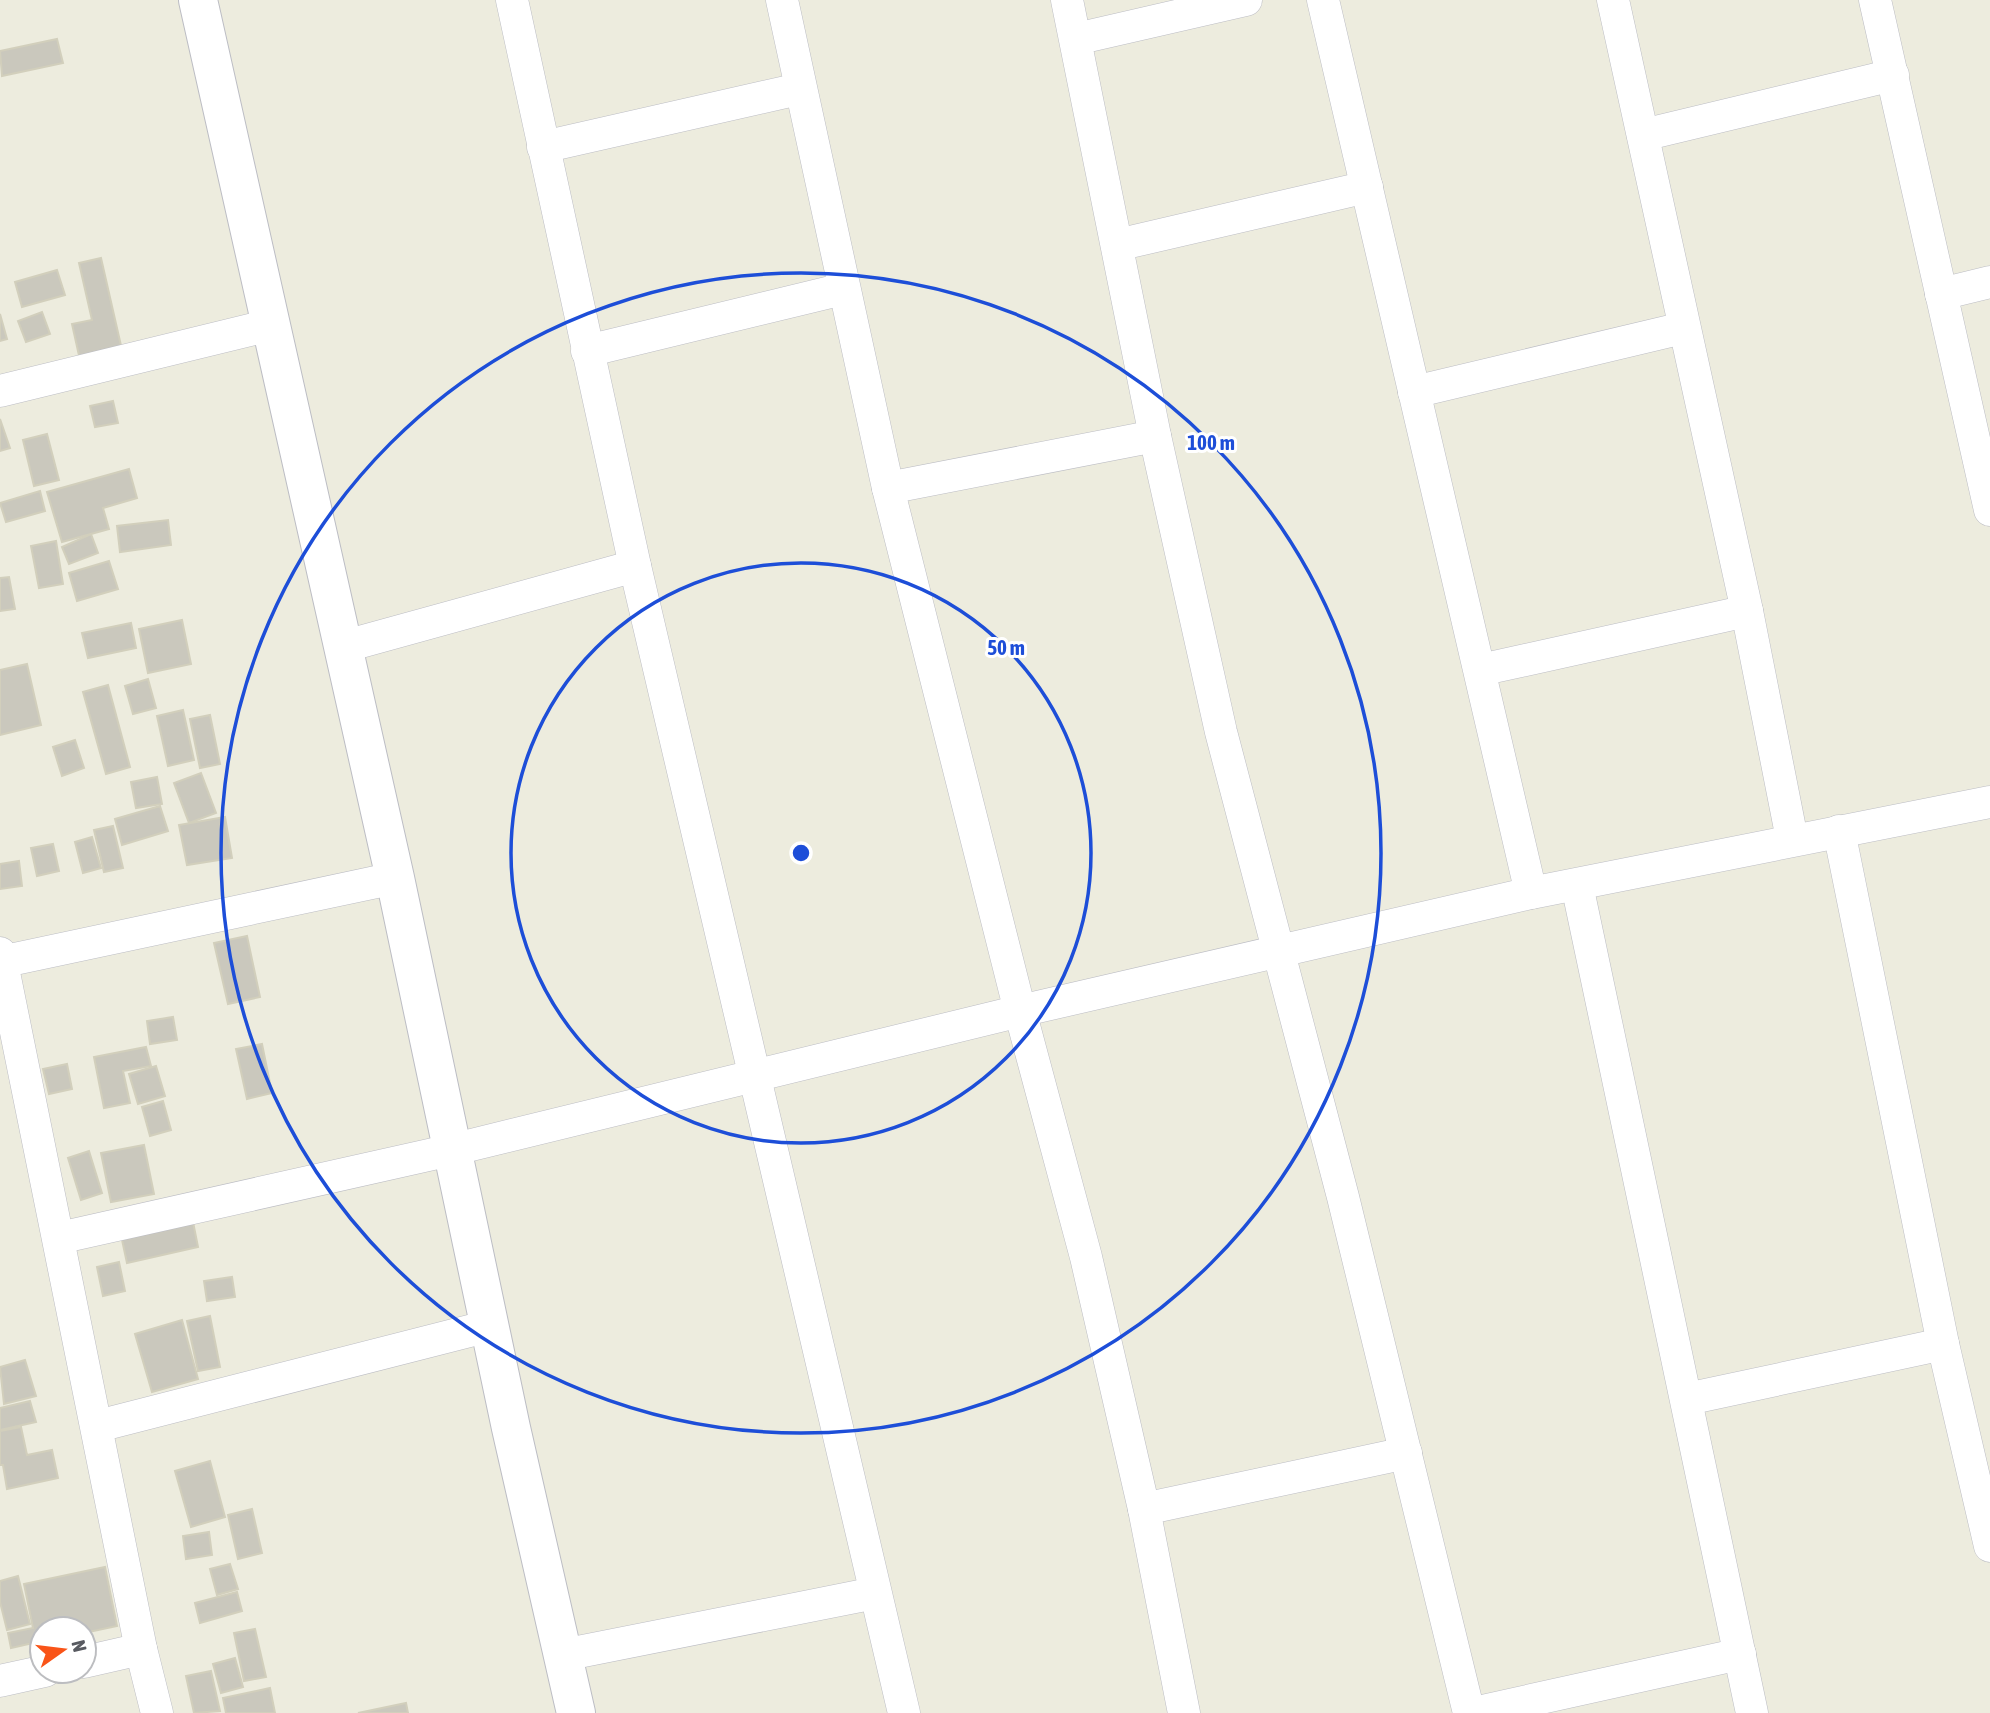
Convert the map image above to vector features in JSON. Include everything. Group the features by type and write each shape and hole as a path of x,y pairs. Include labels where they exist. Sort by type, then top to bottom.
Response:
{"street":[{"path":"198,0 395,878 489,1326 576,1713"},
{"path":"512,0 635,566 904,1713"},
{"path":"782,0 799,89 888,488 1020,1011 1086,1257 1144,1509 1184,1713"},
{"path":"1066,0 1155,436 1221,732 1343,1197 1471,1713 1740,1654"},
{"path":"1076,39 1246,0"},
{"path":"1323,0 1531,893"},
{"path":"1612,0 1747,611 1792,839"},
{"path":"1875,0 1990,510"},
{"path":"1643,135 1893,75"},
{"path":"543,147 799,89"},
{"path":"1117,245 1367,187"},
{"path":"1941,294 1990,282"},
{"path":"587,351 843,289"},
{"path":"0,391 270,325"},
{"path":"1414,392 1683,328"},
{"path":"888,488 1155,436"},
{"path":"342,647 635,566"},
{"path":"1480,670 1747,611"},
{"path":"59,1238 451,1150 1020,1011 1531,893 1792,839 1990,802"},
{"path":"1839,831 1944,1344 1990,1546"},
{"path":"157,1713 141,1649 1,959 395,878"},
{"path":"1577,885 1752,1713"},
{"path":"97,1426 489,1326"},
{"path":"1687,1399 1944,1344"},
{"path":"1144,1509 1406,1453"},
{"path":"564,1655 875,1593"},
{"path":"98,1659 141,1649"},
{"path":"0,1681 28,1675"}],"building":[{"path":"57,39 63,63 2,76 0,51"},
{"path":"101,258 122,350 80,360 72,324 92,320 79,263"},
{"path":"57,270 65,295 22,307 15,282"},
{"path":"42,312 50,334 26,342 18,321"},
{"path":"0,314 7,339 0,341"},
{"path":"113,401 118,423 95,427 90,406"},
{"path":"0,419 10,448 0,451"},
{"path":"47,434 59,480 34,486 23,440"},
{"path":"129,469 137,498 103,508 109,529 62,542 47,492"},
{"path":"40,491 45,511 6,522 0,503"},
{"path":"168,520 171,545 120,552 117,526"},
{"path":"91,534 98,553 69,564 62,547"},
{"path":"56,541 63,584 39,588 31,546"},
{"path":"109,561 118,589 77,601 69,573"},
{"path":"9,577 15,609 0,611 0,578"},
{"path":"182,620 191,664 148,673 139,629"},
{"path":"131,623 136,648 88,658 82,633"},
{"path":"27,664 41,725 0,735 0,670"},
{"path":"148,679 156,708 133,714 125,686"},
{"path":"108,685 130,767 106,774 83,692"},
{"path":"183,710 194,760 168,766 157,716"},
{"path":"210,715 220,764 200,768 190,719"},
{"path":"75,740 84,768 62,776 53,747"},
{"path":"201,773 216,813 189,823 174,783"},
{"path":"157,777 162,804 136,808 131,782"},
{"path":"160,806 168,831 122,845 115,819"},
{"path":"225,817 232,858 187,865 179,825"},
{"path":"113,826 123,868 104,872 94,830"},
{"path":"92,837 101,868 83,873 75,842"},
{"path":"53,844 59,871 37,876 31,848"},
{"path":"19,861 22,886 0,889 0,864"},
{"path":"247,936 260,997 228,1004 214,943"},
{"path":"173,1017 177,1040 150,1044 147,1021"},
{"path":"262,1044 272,1093 247,1099 236,1049"},
{"path":"146,1047 151,1066 123,1071 130,1103 104,1108 94,1057"},
{"path":"67,1064 72,1089 49,1094 43,1069"},
{"path":"156,1066 165,1096 138,1104 129,1074"},
{"path":"163,1101 171,1130 150,1136 142,1107"},
{"path":"144,1145 154,1194 111,1202 101,1153"},
{"path":"89,1151 102,1193 81,1200 68,1158"},
{"path":"116,1212 193,1222 198,1247 127,1263"},
{"path":"119,1262 125,1291 103,1296 97,1267"},
{"path":"232,1277 235,1297 207,1301 204,1281"},
{"path":"210,1316 220,1367 198,1371 187,1321"},
{"path":"182,1320 198,1379 152,1392 135,1334"},
{"path":"25,1360 36,1396 4,1404 0,1367"},
{"path":"30,1401 36,1422 0,1430 0,1408"},
{"path":"21,1427 27,1455 52,1450 58,1478 7,1489 3,1465 0,1465 0,1431"},
{"path":"210,1461 225,1517 191,1527 175,1471"},
{"path":"252,1509 262,1553 238,1559 228,1515"},
{"path":"209,1532 212,1555 186,1559 183,1536"},
{"path":"230,1564 238,1589 217,1595 210,1569"},
{"path":"105,1567 117,1626 98,1630 98,1615 30,1615 24,1584"},
{"path":"18,1576 28,1625 7,1630 0,1602 0,1581"},
{"path":"237,1592 242,1611 200,1623 195,1603"},
{"path":"28,1629 28,1644 11,1648 8,1633"},
{"path":"255,1629 266,1677 244,1681 234,1633"},
{"path":"235,1658 243,1687 221,1693 213,1664"},
{"path":"211,1671 220,1711 194,1713 186,1676"},
{"path":"270,1688 275,1713 226,1713 223,1698"},
{"path":"406,1703 408,1713 358,1713"}]}
